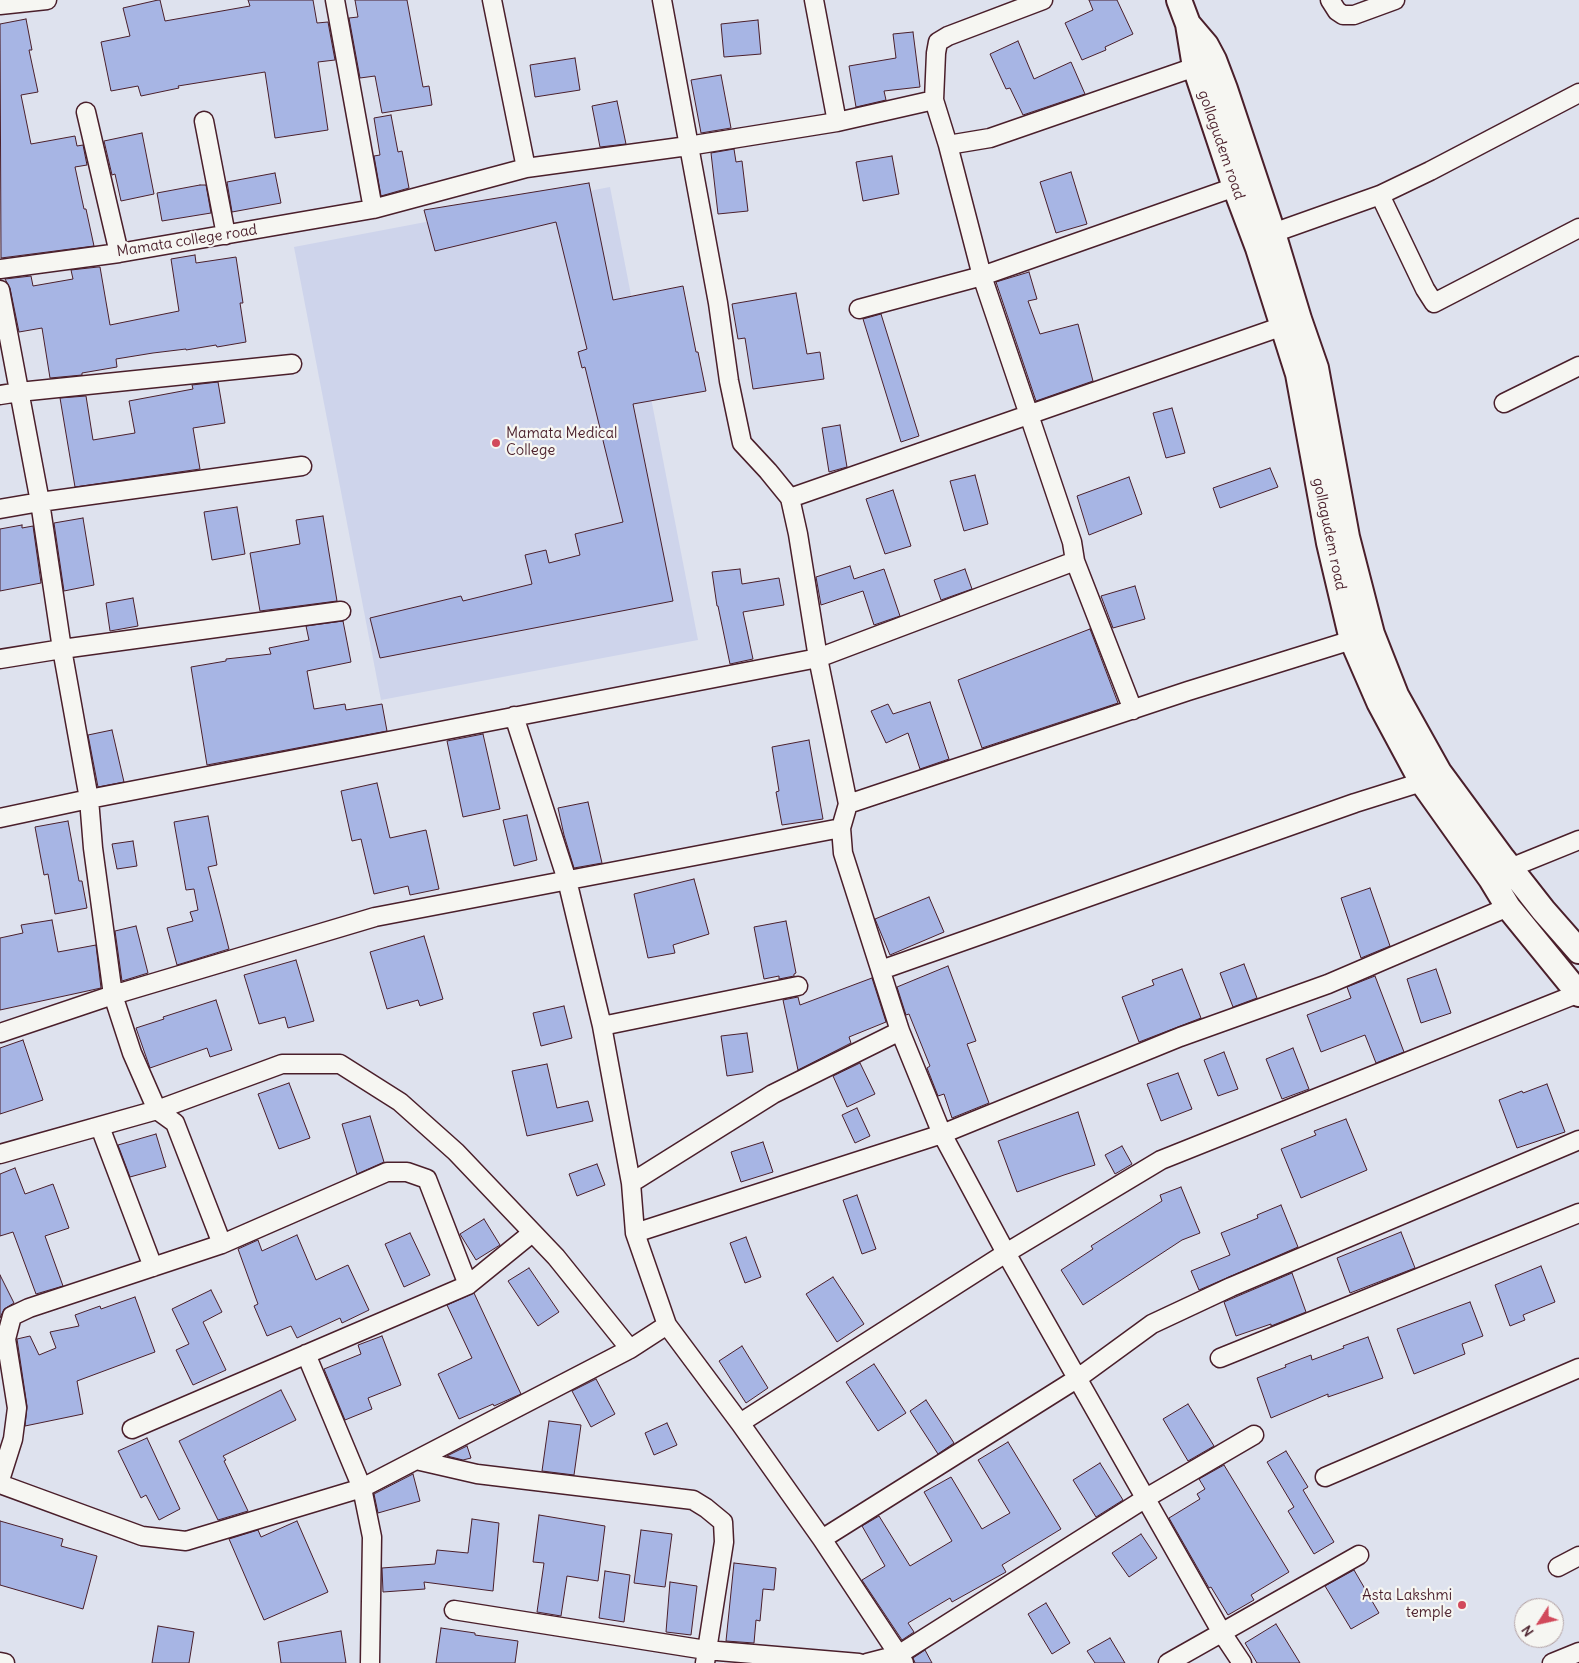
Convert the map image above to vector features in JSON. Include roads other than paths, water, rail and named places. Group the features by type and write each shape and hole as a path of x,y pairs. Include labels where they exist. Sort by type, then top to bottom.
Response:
{"street":[{"path":"0,5 47,0"},
{"path":"335,0 373,209"},
{"path":"492,0 526,168"},
{"path":"662,0 718,303 729,381 742,443 790,498 798,534 818,658 848,804 841,828 843,852 900,1031 942,1134 1006,1253 1222,1633 1242,1663"},
{"path":"814,0 836,122"},
{"path":"1043,0 948,36 938,42 934,100 948,145 982,276 1072,542 1075,561 1133,710"},
{"name":"gollagudem road","path":"1179,0 1188,24 1195,67 1234,187 1258,248 1298,374 1329,543 1352,640 1379,702 1422,782 1501,873 1543,910 1579,951"},
{"path":"1330,0 1337,11 1343,15 1354,15 1394,0"},
{"name":"gollagudem road","path":"1188,24 1206,45 1225,89 1316,368 1347,537 1372,634 1396,695 1439,772 1501,873 1508,907 1579,994"},
{"path":"948,145 990,138 1195,67"},
{"path":"1273,233 1380,195 1579,93"},
{"name":"Mamata college road","path":"0,270 119,253 373,209 526,168 688,146 836,122 934,100"},
{"path":"86,112 119,253"},
{"path":"204,120 226,235"},
{"path":"859,309 982,276 1234,187"},
{"path":"1380,195 1425,289 1434,303 1579,228"},
{"path":"0,290 40,502 62,649 89,799 93,848 113,995 132,1053 157,1110 175,1123 222,1244"},
{"path":"790,498 1284,326"},
{"path":"0,395 292,364"},
{"path":"1504,403 1579,366"},
{"path":"0,510 40,502 302,466"},
{"path":"0,818 89,799 818,658 1075,561"},
{"path":"0,660 62,649 341,611"},
{"path":"848,804 1352,640"},
{"path":"514,716 567,880 602,1026 631,1183 635,1233 668,1325 822,1539 901,1659"},
{"path":"881,970 1355,803 1422,782"},
{"path":"0,1033 113,995 375,917 841,828"},
{"path":"1501,873 1579,840"},
{"path":"635,1233 942,1134 1180,1037 1328,984 1508,907"},
{"path":"602,1026 798,986"},
{"path":"740,1423 1006,1253 1161,1160 1579,994"},
{"path":"631,1183 773,1094 900,1031"},
{"path":"0,1154 157,1110 282,1064 340,1064 400,1102 456,1152 556,1257 630,1349"},
{"path":"100,1126 153,1267"},
{"path":"822,1539 1078,1378 1152,1324 1231,1287 1579,1140"},
{"path":"0,1480 13,1439 17,1408 6,1339 12,1316 29,1308 222,1244 388,1172 408,1172 427,1179 468,1285"},
{"path":"1220,1358 1579,1213"},
{"path":"132,1429 468,1285 532,1233"},
{"path":"0,1484 142,1536 186,1541 362,1488 630,1349 668,1325"},
{"path":"306,1354 362,1488 372,1537 370,1663"},
{"path":"1325,1477 1579,1368"},
{"path":"867,1663 901,1659 1146,1498 1254,1435"},
{"path":"416,1460 476,1474 693,1500 706,1508 723,1522 724,1542 706,1657"},
{"path":"1168,1663 1359,1555"},
{"path":"1558,1567 1579,1556"},
{"path":"454,1610 706,1657 859,1663"},
{"path":"1552,1663 1579,1652"},
{"path":"0,1662 5,1663"}],"place":[{"name":"Mamata Medical College","path":"496,443"},
{"name":"Asta Lakshmi temple","path":"1462,1605"}]}
